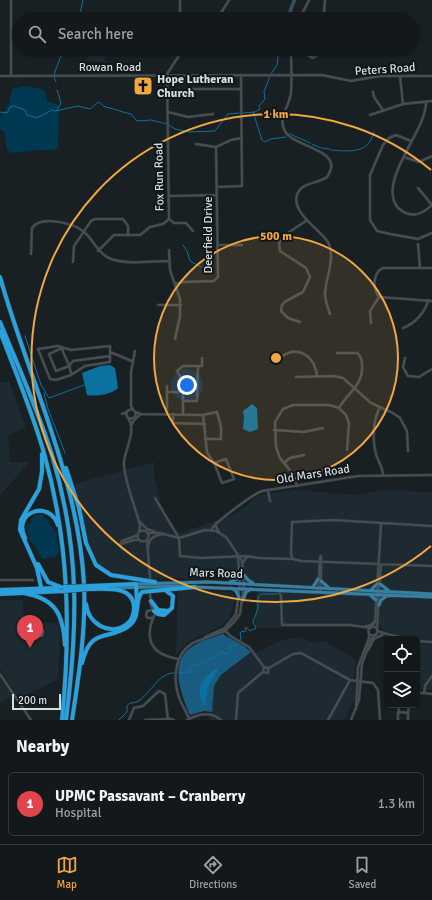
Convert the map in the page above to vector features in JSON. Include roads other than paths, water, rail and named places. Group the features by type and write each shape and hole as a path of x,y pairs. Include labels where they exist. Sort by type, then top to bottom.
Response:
{"highway":[{"path":"0,277 68,485 78,536 86,606 90,617 101,626 116,628 125,625 130,621 134,613 134,605 126,593 110,588"},
{"path":"0,322 52,455 68,525 75,576 76,627 66,720"},
{"path":"0,330 37,432 53,492 63,547 68,604 62,720"},
{"path":"46,414 70,478 79,508 86,543 92,560 101,570 111,575 155,582"},
{"path":"37,432 42,459 42,478 35,497 21,520 20,530 37,568 42,590"},
{"path":"63,547 57,523 51,514 44,511 36,511 30,513 24,519 22,527 24,535 42,572 48,582 63,589"},
{"path":"72,720 84,620 83,576"},
{"path":"33,589 40,582"},
{"path":"136,585 137,612"},
{"name":"Mars Road","path":"0,594 24,593 42,590 136,585"},
{"path":"78,679 84,654 89,646 100,637 127,627 134,621 139,596 142,592 195,587"},
{"name":"Mars Road","path":"89,588 110,588"},
{"path":"152,610 163,615 172,608 174,599 170,592 163,589"},
{"name":"Mars Road","path":"0,590 42,590"},
{"path":"24,593 43,598 57,611 64,630 66,665"},
{"path":"151,603 158,610 168,611"}],"main road":[{"path":"225,583 235,580 240,573"},
{"path":"244,575 249,581 257,584"},
{"path":"311,588 320,580 324,585 331,588"},
{"name":"Mars Road","path":"110,588 155,582 225,583 252,588 319,590 349,593 378,592 432,595"},
{"name":"Mars Road","path":"136,585 227,587 257,584 311,588 319,590 331,588 370,590 378,592"},
{"path":"370,590 378,584 390,593 382,598 379,605"},
{"path":"227,587 236,591 239,597"},
{"path":"243,600 246,592 252,588"},
{"path":"349,593 371,595 376,600"}],"street":[{"path":"11,0 11,76"},
{"path":"180,0 180,12"},
{"path":"222,12 229,0"},
{"path":"291,12 295,0"},
{"path":"303,12 309,0"},
{"path":"324,1 324,12"},
{"path":"168,76 168,69 178,56"},
{"path":"291,56 291,93 282,116 284,130 295,141 325,154 330,159 331,165 327,177 305,185 297,193 296,200 306,221 324,237 330,246 330,265 325,293 330,314"},
{"path":"217,187 242,186 241,75"},
{"name":"Rowan Road","path":"0,76 291,75"},
{"name":"Peters Road","path":"291,75 322,75 351,81 380,76 432,76"},
{"name":"Fox Run Road","path":"98,251 114,235 140,235 150,227 163,224 169,219 168,76"},
{"path":"400,76 403,104"},
{"path":"189,89 241,89"},
{"path":"373,92 374,97 383,110"},
{"path":"370,115 403,104 432,101"},
{"path":"418,188 432,205 418,215 402,212 396,206 393,195 393,182 424,116 426,102"},
{"path":"168,112 188,117 213,114"},
{"path":"411,141 401,136 396,136 389,138 383,145 370,175 370,220 374,228 382,232 418,240 432,233"},
{"path":"196,144 216,147 230,140 242,138"},
{"name":"Deerfield Drive","path":"175,284 183,282 217,280 218,277 216,147"},
{"path":"404,157 419,162 432,156"},
{"path":"169,196 217,195"},
{"path":"73,262 73,249 95,219 119,218 127,222 128,235"},
{"path":"169,219 174,223 186,223 193,231"},
{"path":"31,254 31,231 37,223 45,221 65,225 84,232 98,251 108,257 120,261 170,261"},
{"path":"300,322 288,318 281,310 281,307 286,301 303,292 309,282 309,273 306,268 280,250 279,243 283,236 306,221"},
{"path":"418,244 420,268"},
{"path":"218,245 242,245"},
{"path":"169,250 171,274 180,296 181,305 180,316 174,339"},
{"path":"379,297 375,290 375,278 380,270 432,268"},
{"path":"379,297 432,301"},
{"path":"371,324 370,311 379,297"},
{"path":"403,328 412,324 425,309 428,300"},
{"path":"158,305 181,305"},
{"path":"51,345 71,350 110,346 110,352 110,362 85,366 71,375 56,380 50,379 38,349 51,345"},
{"path":"62,348 71,375"},
{"path":"62,348 49,354 56,371 69,366 73,361 110,356"},
{"path":"132,426 128,417 128,412 131,406 132,361 136,351"},
{"path":"110,352 132,361"},
{"path":"281,357 292,352 306,355 314,363 317,376"},
{"path":"337,353 355,352 361,357 362,367 360,380 355,389 339,408"},
{"path":"183,414 183,380 177,371 183,366 202,366 202,358"},
{"path":"405,358 403,367 408,376 419,377 431,370 432,374"},
{"path":"184,401 197,401 198,366"},
{"path":"296,377 341,377 371,403 393,413 402,421 407,431 408,451"},
{"path":"167,386 167,414"},
{"path":"167,392 184,392"},
{"path":"297,486 293,474 277,451 274,430 278,414 290,405 324,405 339,408 346,415 350,423 347,450"},
{"path":"131,406 134,411 134,418 124,466 140,525 148,533 164,534"},
{"path":"380,408 375,421 375,444 376,454 382,466 384,475"},
{"path":"134,418 122,414 134,411 141,414 202,415 217,412 221,427 221,439 205,439"},
{"path":"132,426 134,420 141,414"},
{"path":"173,414 173,423 205,424"},
{"path":"202,415 205,424 206,452 214,463 222,483 234,479 226,459 214,463"},
{"path":"274,430 307,432 323,428"},
{"path":"284,463 290,458 304,455"},
{"name":"Old Mars Road","path":"211,530 217,522 255,494 268,490 358,476 432,475"},
{"path":"268,490 270,502"},
{"path":"154,498 179,538 180,556 203,558 250,556 313,562 432,566"},
{"path":"138,520 147,529 179,538 211,530 220,532"},
{"path":"293,559 292,522 333,520 432,526"},
{"path":"217,522 216,527 229,540 243,564 244,575 236,614 224,629 186,647 178,660 177,666 179,696 188,720 206,714 221,720"},
{"path":"378,584 380,570 379,560 381,524"},
{"path":"140,525 138,535 140,540"},
{"path":"139,532 144,530"},
{"path":"148,533 150,578"},
{"path":"143,542 154,534 164,534"},
{"path":"148,551 149,542 153,537 164,534"},
{"path":"138,535 122,541 120,545 134,540 140,540 143,542 148,551"},
{"path":"198,641 217,634 233,623 240,614 243,600 238,556"},
{"path":"243,564 245,559 250,556"},
{"path":"313,562 319,568"},
{"path":"319,590 320,562"},
{"path":"320,562 320,580"},
{"path":"321,566 327,562"},
{"path":"371,564 377,572"},
{"path":"351,720 360,697 359,664 377,629 379,605 377,572 379,564"},
{"path":"380,570 386,565"},
{"path":"0,580 33,580"},
{"path":"272,589 280,593 282,625 350,625 371,627 392,636"},
{"path":"359,680 369,633 371,627 375,623 376,600 378,592"},
{"path":"150,593 153,618 150,624"},
{"path":"152,610 146,613 150,624 150,637 154,648 162,655 178,660"},
{"path":"148,618 153,618"},
{"path":"360,627 371,625 375,619"},
{"path":"360,627 375,635 384,634 392,636"},
{"path":"224,629 230,636 250,648 264,667 269,668"},
{"path":"362,664 374,639 384,634"},
{"path":"420,641 432,642"},
{"path":"263,672 268,673 269,668 293,654 301,653 350,680 369,681 376,686 380,720"},
{"path":"171,658 177,666"},
{"path":"236,720 238,693 263,672 264,667"},
{"path":"0,674 31,720"},
{"path":"424,693 425,686 432,677"},
{"path":"328,720 350,680"},
{"path":"129,720 134,708 143,706 158,691 166,694 168,719"},
{"path":"420,693 432,694"},
{"path":"408,720 409,708"},
{"path":"398,720 398,710 408,713"},
{"path":"145,720 174,720"}],"waterway":[{"path":"80,12 83,0"},
{"path":"289,12 293,0"},
{"path":"54,74 61,56"},
{"path":"271,74 277,65 278,56"},
{"path":"243,113 255,112 260,109 259,106 265,99 264,92 270,76"},
{"path":"54,77 56,82"},
{"path":"57,90 61,103 57,110"},
{"path":"0,112 7,113 11,106 14,106 25,110 27,115 37,118 52,110 55,111 78,106 90,109 98,102 105,107 131,114 137,121 151,120 167,124"},
{"path":"253,112 262,140 265,142 271,139 286,137"},
{"path":"169,125 175,129 189,132 215,131 228,114 239,113"},
{"path":"330,150 351,151 362,148 367,145 374,132"},
{"path":"290,134 310,143"},
{"path":"312,144 321,148"},
{"path":"322,148 329,149"},
{"path":"183,245 187,251 190,261 203,268"},
{"path":"25,336 41,385 49,398 84,385"},
{"path":"44,393 48,409 65,453"},
{"path":"241,640 240,633 242,631 245,632 246,627 250,631 256,628 253,622 258,608 258,597 261,594 278,594"},
{"path":"179,673 189,672 193,665 198,666 203,661 206,664 208,659 217,657 220,652 227,654 231,651 229,645 234,646 239,643"},
{"path":"119,720 127,712 128,704 140,700 160,679 174,673"}],"place":[{"name":"Hope Lutheran Church","path":"143,86"},
{"name":"UPMC Passavant – Cranberry","path":"30,648"}]}
